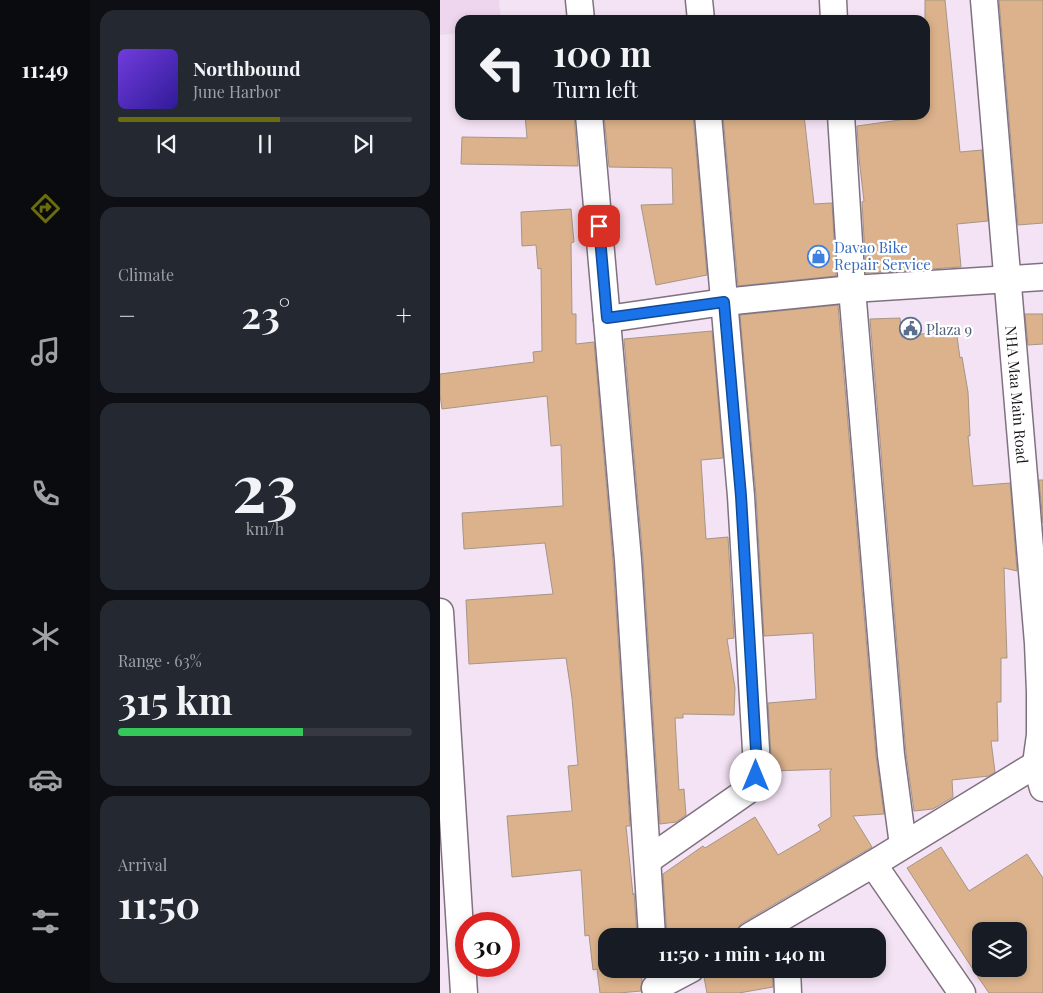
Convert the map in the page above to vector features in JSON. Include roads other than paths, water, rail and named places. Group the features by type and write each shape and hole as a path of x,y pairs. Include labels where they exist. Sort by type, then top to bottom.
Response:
{"street":[{"path":"579,0 580,15"},
{"path":"700,0 701,15"},
{"path":"833,0 834,15"},
{"name":"NHA Maa Main Road","path":"984,0 1006,280 1038,643 1041,771"},
{"path":"589,120 628,560 652,928"},
{"path":"648,860 738,798 752,786 757,767 741,496 708,120"},
{"path":"841,120 852,288 891,755 903,845"},
{"path":"607,318 724,302 852,288 1006,280 1043,276"},
{"path":"440,612 443,713 464,993"},
{"path":"785,927 873,864 903,845 1041,771"},
{"path":"873,864 962,993"},
{"path":"655,983 668,978"},
{"path":"787,978 788,993"}],"place":[{"name":"Davao Bike Repair Service","path":"818,256"},
{"name":"Plaza 9","path":"910,329"}]}
